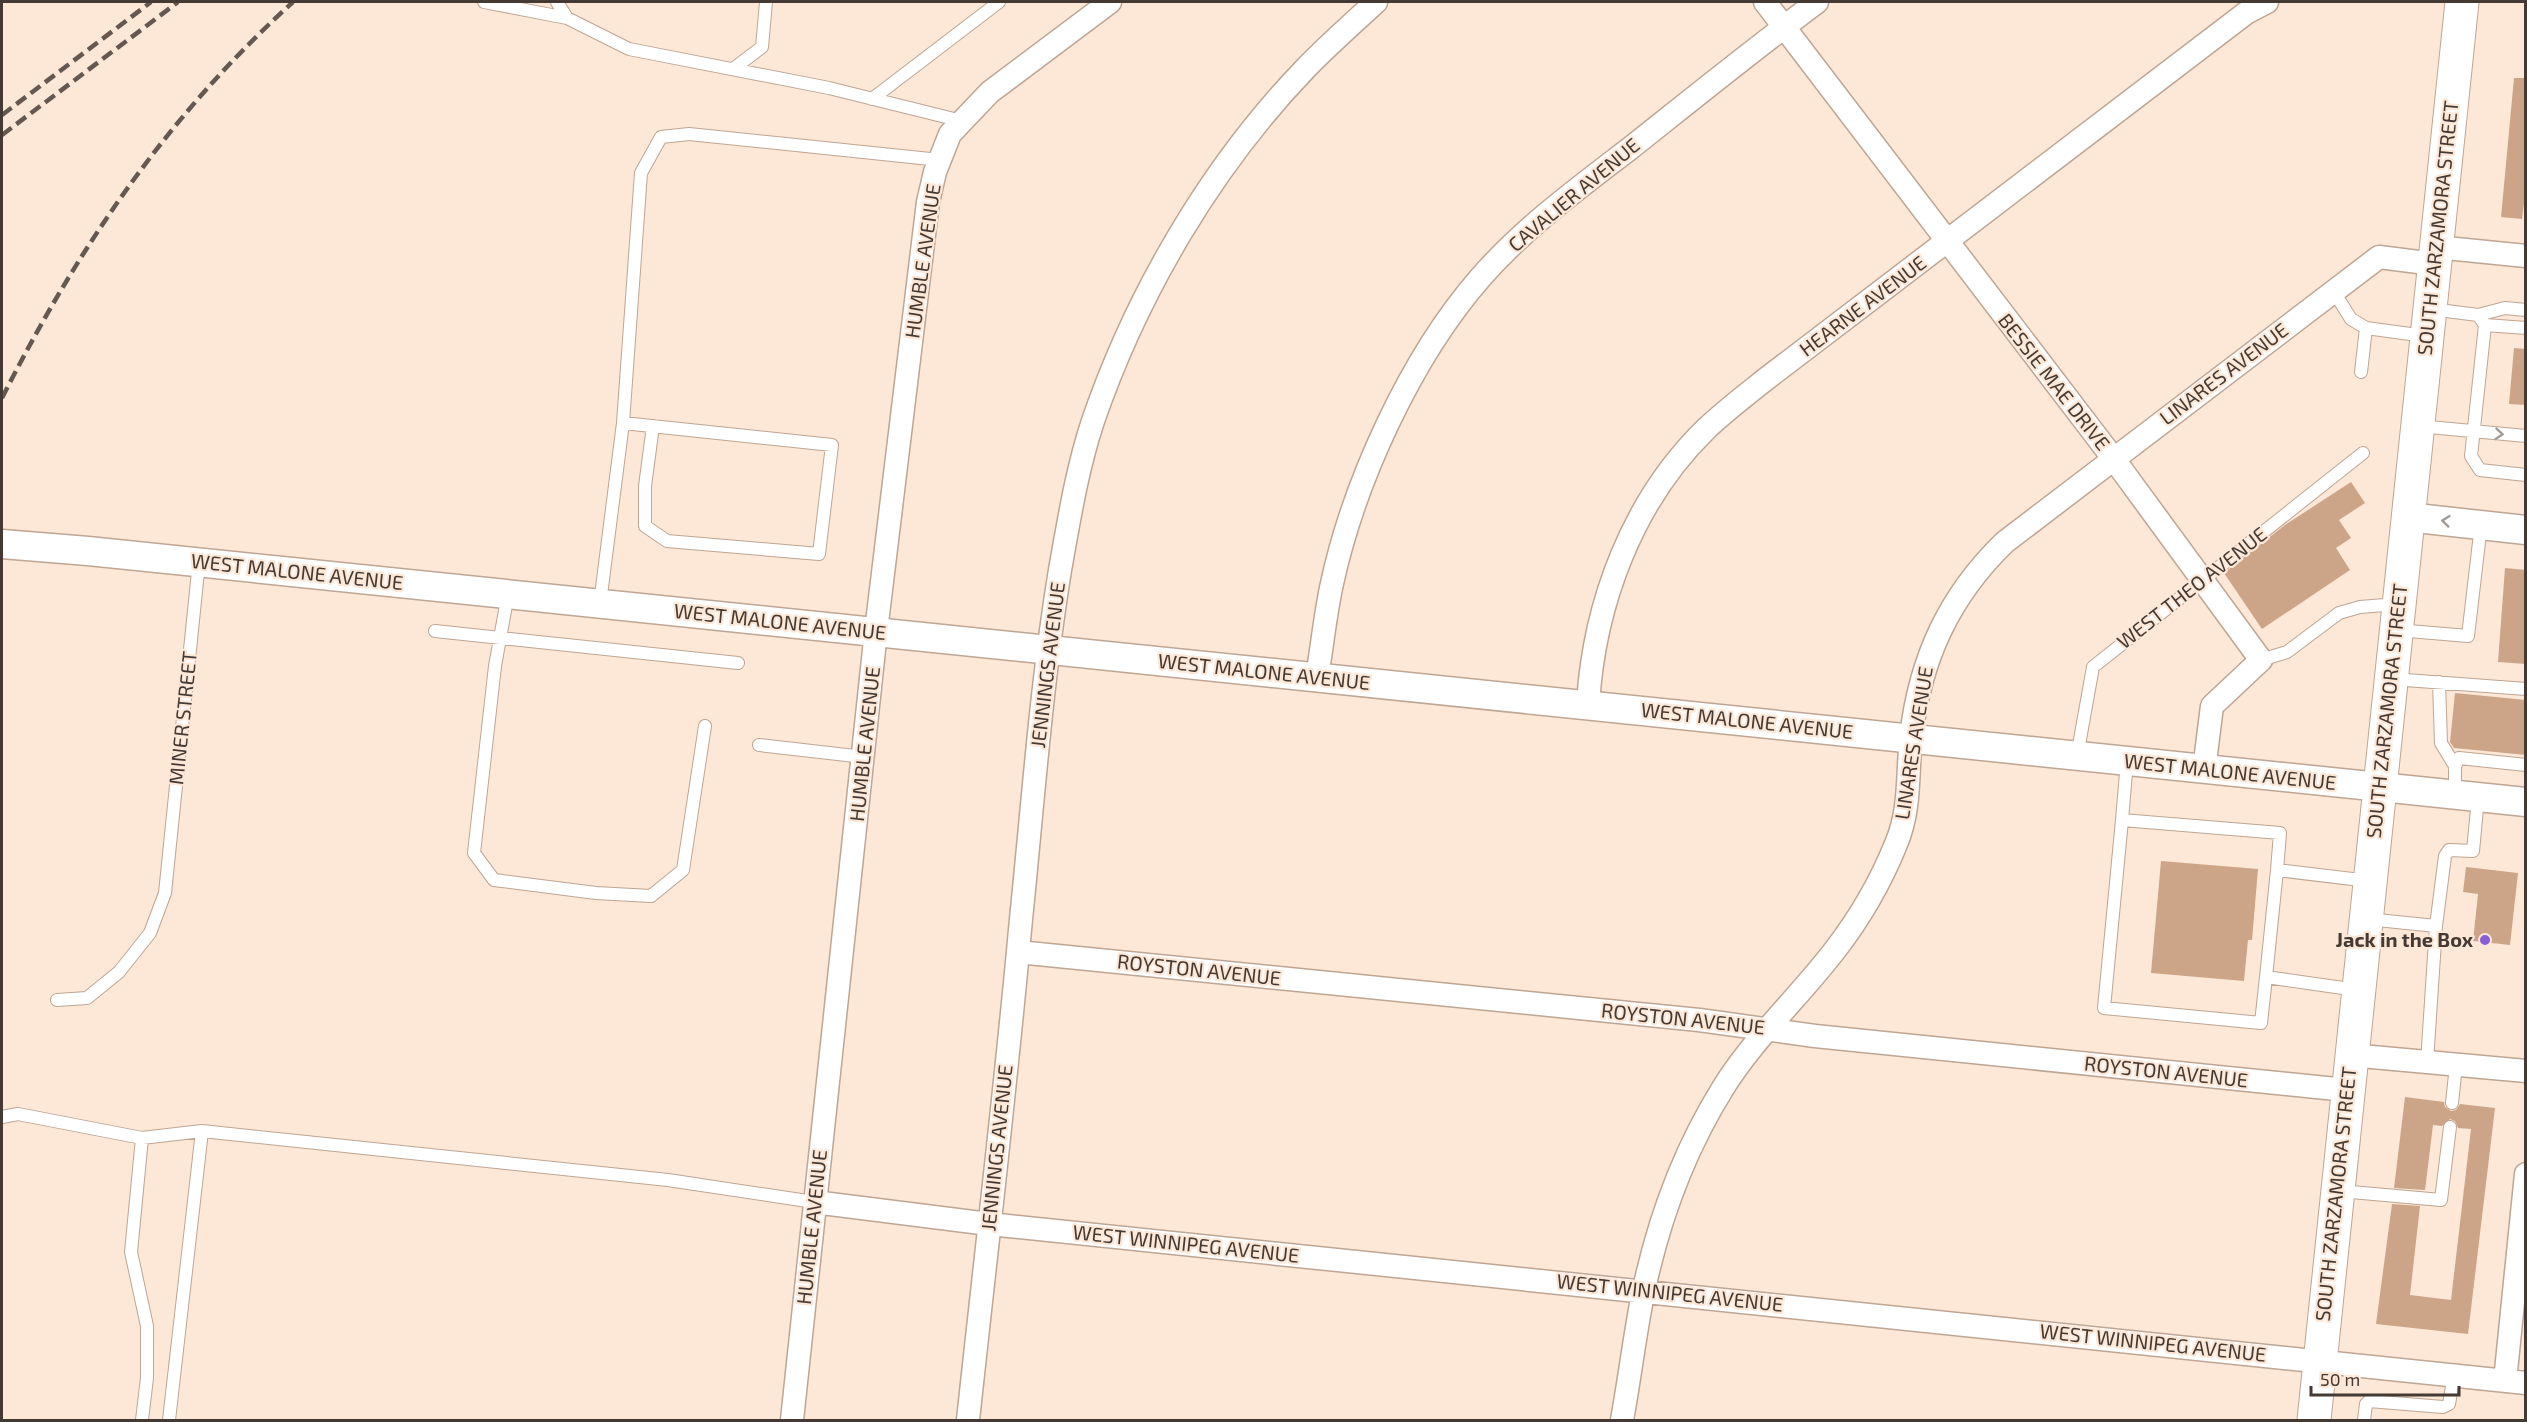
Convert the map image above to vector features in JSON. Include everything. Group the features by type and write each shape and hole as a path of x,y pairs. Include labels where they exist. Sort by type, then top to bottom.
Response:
{"main road":[{"name":"SOUTH ZARZAMORA STREET","path":"2315,1420 2346,1090 2462,2"}],"street":[{"name":"HUMBLE AVENUE","path":"792,1420 876,631 928,202 950,134 990,92 1110,2"},
{"name":"JENNINGS AVENUE","path":"968,1420 1018,952 1047,650 1071,504 1093,422 1131,327 1180,236 1237,150 1303,72 1376,2"},
{"name":"BESSIE MAE DRIVE","path":"1765,2 2113,458 2261,660"},
{"name":"CAVALIER AVENUE","path":"1317,677 1331,588 1349,519 1374,453 1406,390 1446,323 1481,277 1540,219 1817,2"},
{"name":"HEARNE AVENUE","path":"1588,704 1592,663 1612,578 1651,499 1671,470 1705,430 1729,408 2246,13 2267,2"},
{"name":"LINARES AVENUE","path":"1622,1420 1644,1291 1666,1208 1692,1146 1723,1088 1768,1028 1835,950 1859,915 1892,852 1905,818 1911,772 1911,738 1927,660 1937,633 1967,584 2006,542 2379,257 2526,256"},
{"path":"2407,517 2526,530"},
{"name":"WEST MALONE AVENUE","path":"2,544 876,631 2526,802"},
{"path":"2204,770 2212,706 2261,660"},
{"name":"ROYSTON AVENUE","path":"1018,952 1768,1028 1815,1036 2346,1090"},
{"path":"2350,1055 2526,1071"},
{"path":"2515,1382 2526,1174"},
{"name":"WEST WINNIPEG AVENUE","path":"814,1202 989,1224 2515,1382"}],"lane":[{"path":"484,2 567,18 629,49 872,99 962,121"},
{"path":"557,2 567,18"},
{"path":"733,69 762,47 766,2"},
{"path":"872,99 999,2"},
{"path":"600,603 623,423 641,173 661,137 689,135 940,160"},
{"path":"2334,292 2351,319 2366,328 2481,320 2526,328"},
{"path":"2481,320 2505,308 2526,310"},
{"path":"2481,320 2471,456 2480,470 2526,475"},
{"path":"2361,372 2366,328"},
{"path":"623,423 653,426 832,445 819,554 667,541 645,526 645,486 653,426"},
{"path":"2417,426 2526,436"},
{"name":"WEST THEO AVENUE","path":"2077,756 2093,667 2363,453"},
{"path":"2261,660 2287,652 2339,613 2360,607 2468,636 2481,525"},
{"name":"MINER STREET","path":"57,1000 87,998 119,972 150,933 165,893 199,562"},
{"path":"508,594 500,638 474,853 494,880 596,893 651,896 683,870 705,726"},
{"path":"435,631 738,663"},
{"path":"2391,679 2526,688"},
{"path":"2427,1062 2436,926 2445,856 2449,850 2473,851 2467,796 2455,766 2441,743 2439,682"},
{"path":"759,745 864,757"},
{"path":"2455,766 2459,758 2526,765"},
{"path":"2122,820 2280,833 2261,1023 2104,1008 2127,761"},
{"path":"2277,870 2370,881"},
{"path":"2365,919 2436,926"},
{"path":"2266,977 2357,990"},
{"path":"2452,1103 2456,1065"},
{"path":"2,1117 18,1114 142,1138 202,1131 668,1180 814,1202"},
{"path":"2336,1191 2441,1200 2450,1127"},
{"path":"169,1420 202,1131"},
{"path":"142,1138 131,1251 147,1326 147,1378 142,1420"},
{"path":"2364,1420 2366,1404 2369,1401 2443,1407 2449,1404 2454,1375"}],"building":[{"path":"2514,78 2526,78 2526,187 2522,219 2501,217"},
{"path":"2514,348 2526,349 2526,405 2509,404"},
{"path":"2351,482 2365,503 2339,520 2351,538 2336,548 2350,570 2262,629 2224,573 2285,525"},
{"path":"2505,568 2526,570 2526,664 2498,662"},
{"path":"2455,693 2526,700 2526,755 2454,748 2450,742"},
{"path":"2161,861 2258,869 2252,940 2248,940 2244,981 2151,973"},
{"path":"2466,867 2518,873 2510,945 2473,941 2478,894 2463,892"},
{"path":"2405,1097 2444,1102 2445,1107 2451,1111 2456,1110 2460,1104 2495,1108 2468,1334 2376,1324 2392,1204 2420,1206 2410,1295 2451,1300 2471,1129 2458,1128 2455,1121 2450,1119 2442,1126 2433,1125 2425,1190 2394,1188"}],"railway":[{"path":"2,115 151,2"},
{"path":"2,135 178,2"},
{"path":"2,398 62,289 129,186 205,91 293,2"}],"place":[{"name":"Jack in the Box","path":"2485,940"}]}
